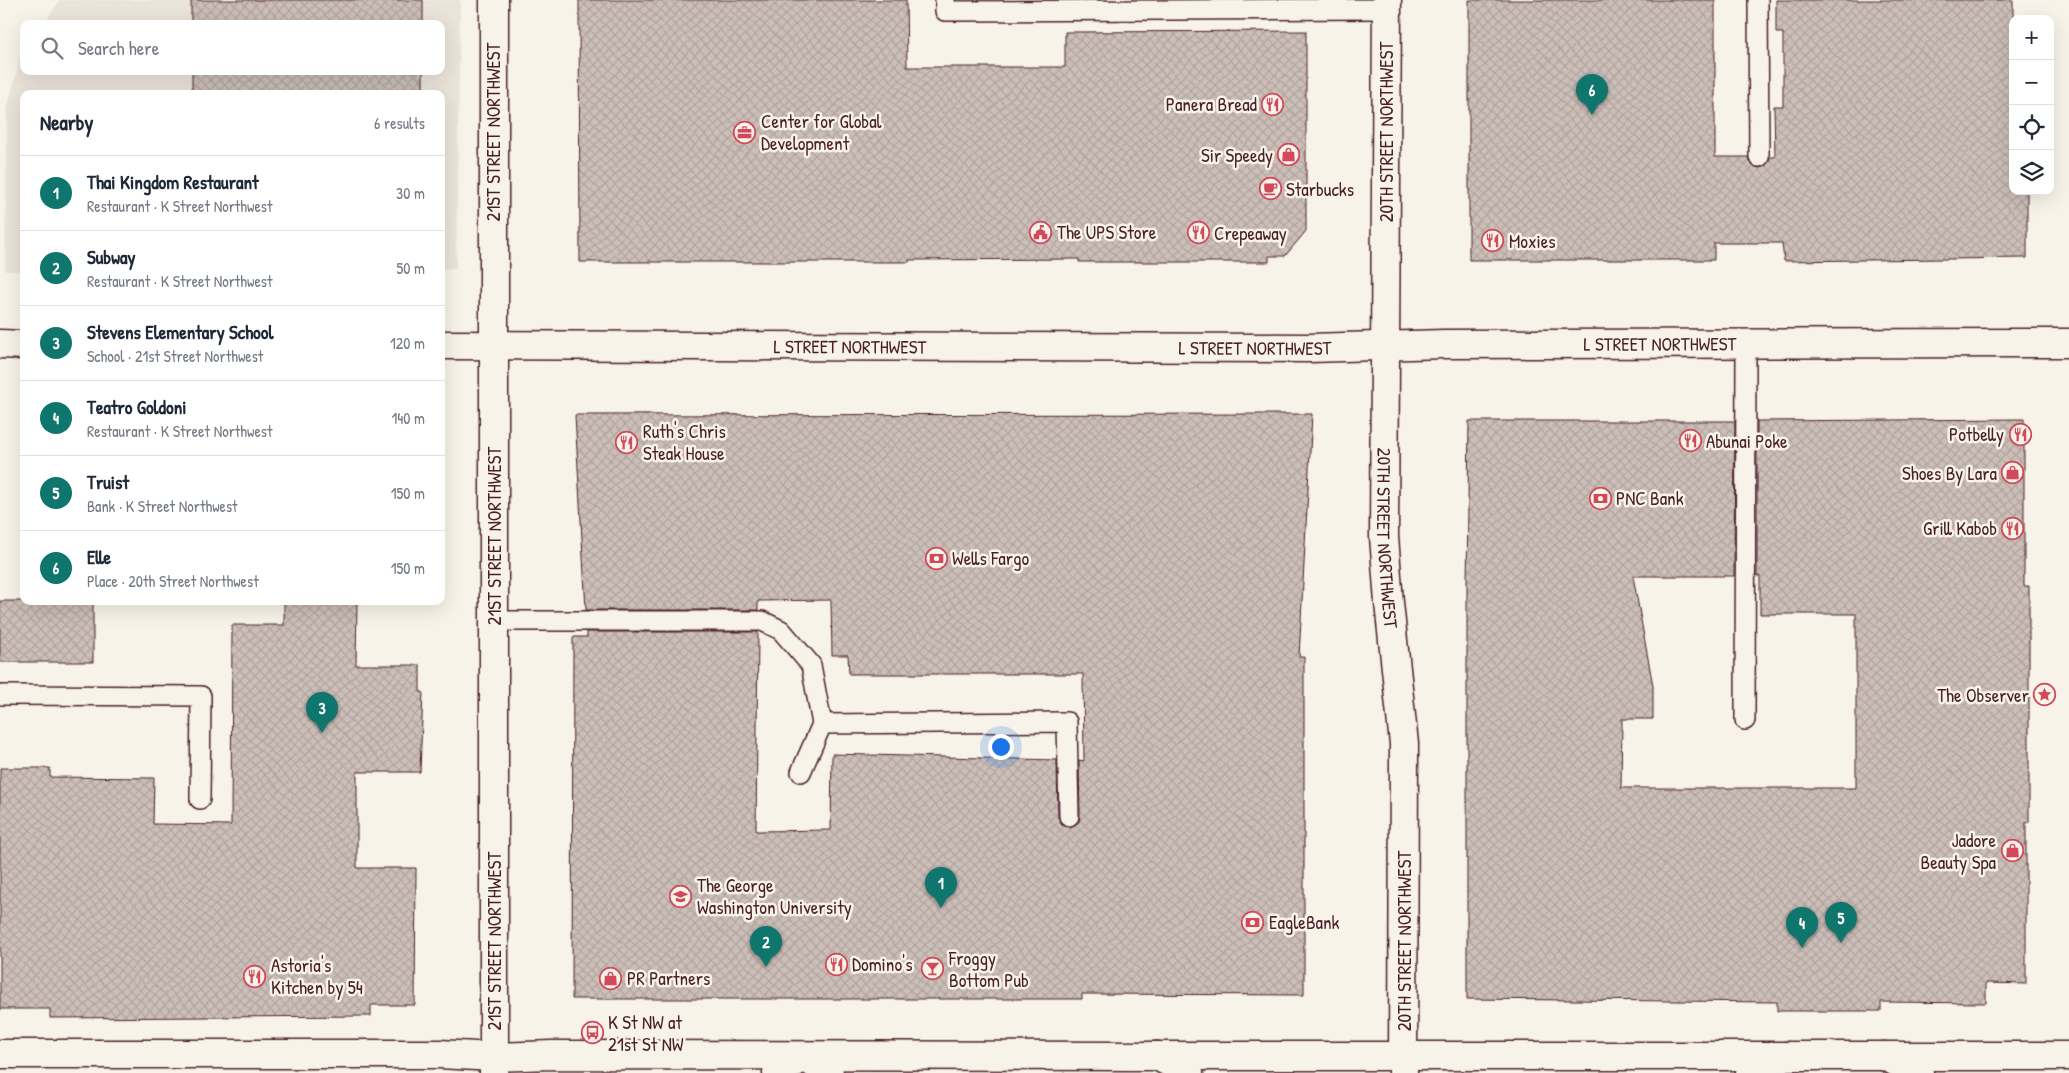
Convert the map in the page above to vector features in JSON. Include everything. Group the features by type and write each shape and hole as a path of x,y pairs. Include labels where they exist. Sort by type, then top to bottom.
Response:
{"main road":[{"name":"21ST STREET NORTHWEST","path":"494,0 494,1065"},
{"name":"20TH STREET NORTHWEST","path":"1386,5 1384,536 1404,744 1403,1064"},
{"name":"L STREET NORTHWEST","path":"445,345 1300,348 2069,343"},
{"path":"0,344 20,344"},
{"path":"0,1054 439,1054 494,1065 552,1055 804,1057 1157,1056 1403,1064 1785,1056 2069,1056"},
{"path":"1157,1056 1189,1073"},
{"path":"1750,1073 1785,1056"},
{"path":"1884,1056 1920,1073"},
{"path":"777,1073 804,1057"},
{"path":"804,1057 829,1073"}],"lane":[{"path":"945,0 945,11 1386,5"},
{"path":"1758,0 1759,157"},
{"path":"1745,720 1746,344"},
{"path":"494,621 762,621 781,630 811,665 822,724 800,772"},
{"path":"0,695 200,696 200,799"},
{"path":"822,724 1067,722 1069,816"}],"shaded area":[{"path":"60,0 460,0 456,269 445,269 445,90 20,90 20,271 5,271 7,110 20,59 20,75 445,75 445,20 47,20"}],"building":[{"path":"191,0 423,0 423,20 191,20"},
{"path":"579,0 906,0 907,67 1065,67 1065,32 1306,31 1306,231 1285,256 1269,256 1269,262 1079,262 1079,259 909,260 909,262 580,262"},
{"path":"1469,0 1715,0 1715,157 1748,157 1750,163 1759,168 1765,166 1770,157 1775,157 1774,106 1783,106 1783,33 1776,33 1776,0 2013,0 2013,15 2009,15 2009,195 2027,195 2027,258 1784,261 1782,243 1714,243 1714,260 1469,260"},
{"path":"192,75 423,75 423,90 192,90"},
{"path":"1312,414 1299,657 1304,657 1304,995 1082,994 1082,999 572,999 573,637 587,637 587,632 758,632 756,831 831,830 832,754 1057,760 1058,817 1063,826 1070,827 1079,822 1079,760 1084,761 1083,674 849,674 848,655 832,655 831,600 758,601 758,610 586,610 575,415"},
{"path":"2024,419 2024,586 2029,586 2029,822 2026,822 2026,984 1986,983 1986,1003 1881,1002 1881,1011 1777,1011 1777,1002 1467,999 1469,421 1735,421 1734,576 1633,576 1653,686 1653,719 1622,719 1621,788 1856,788 1856,614 1760,614 1760,576 1757,576 1757,421"},
{"path":"0,601 20,601 20,605 93,605 93,662 0,662"},
{"path":"284,605 357,605 356,665 420,665 420,692 423,692 420,772 357,772 357,868 416,868 415,1005 371,1005 371,1016 50,1018 50,1009 0,1009 0,768 50,768 50,777 154,778 153,824 231,825 232,625 284,625"}],"place":[{"name":"Panera Bread","path":"1273,104"},
{"name":"Elle","path":"1592,115"},
{"name":"Center for Global Development","path":"745,132"},
{"name":"Sir Speedy","path":"1289,155"},
{"name":"Starbucks","path":"1270,189"},
{"name":"The UPS Store","path":"1041,232"},
{"name":"Crepeaway","path":"1198,233"},
{"name":"Moxies","path":"1493,241"},
{"name":"Potbelly","path":"2020,434"},
{"name":"Abunai Poke","path":"1690,441"},
{"name":"Ruth's Chris Steak House","path":"627,442"},
{"name":"Shoes By Lara","path":"2013,473"},
{"name":"PNC Bank","path":"1600,498"},
{"name":"Grill Kabob","path":"2013,528"},
{"name":"Wells Fargo","path":"936,558"},
{"name":"The Observer","path":"2045,695"},
{"name":"Stevens Elementary School","path":"322,733"},
{"name":"Jadore Beauty Spa","path":"2012,851"},
{"name":"The George Washington University","path":"681,896"},
{"name":"Thai Kingdom Restaurant","path":"941,908"},
{"name":"EagleBank","path":"1253,922"},
{"name":"Truist","path":"1841,943"},
{"name":"Teatro Goldoni","path":"1802,948"},
{"name":"Domino's","path":"836,964"},
{"name":"Subway","path":"766,967"},
{"name":"Froggy Bottom Pub","path":"933,969"},
{"name":"Astoria's Kitchen by 54","path":"255,976"},
{"name":"PR Partners","path":"611,978"},
{"name":"K St NW at 21st St NW","path":"592,1033"}]}
